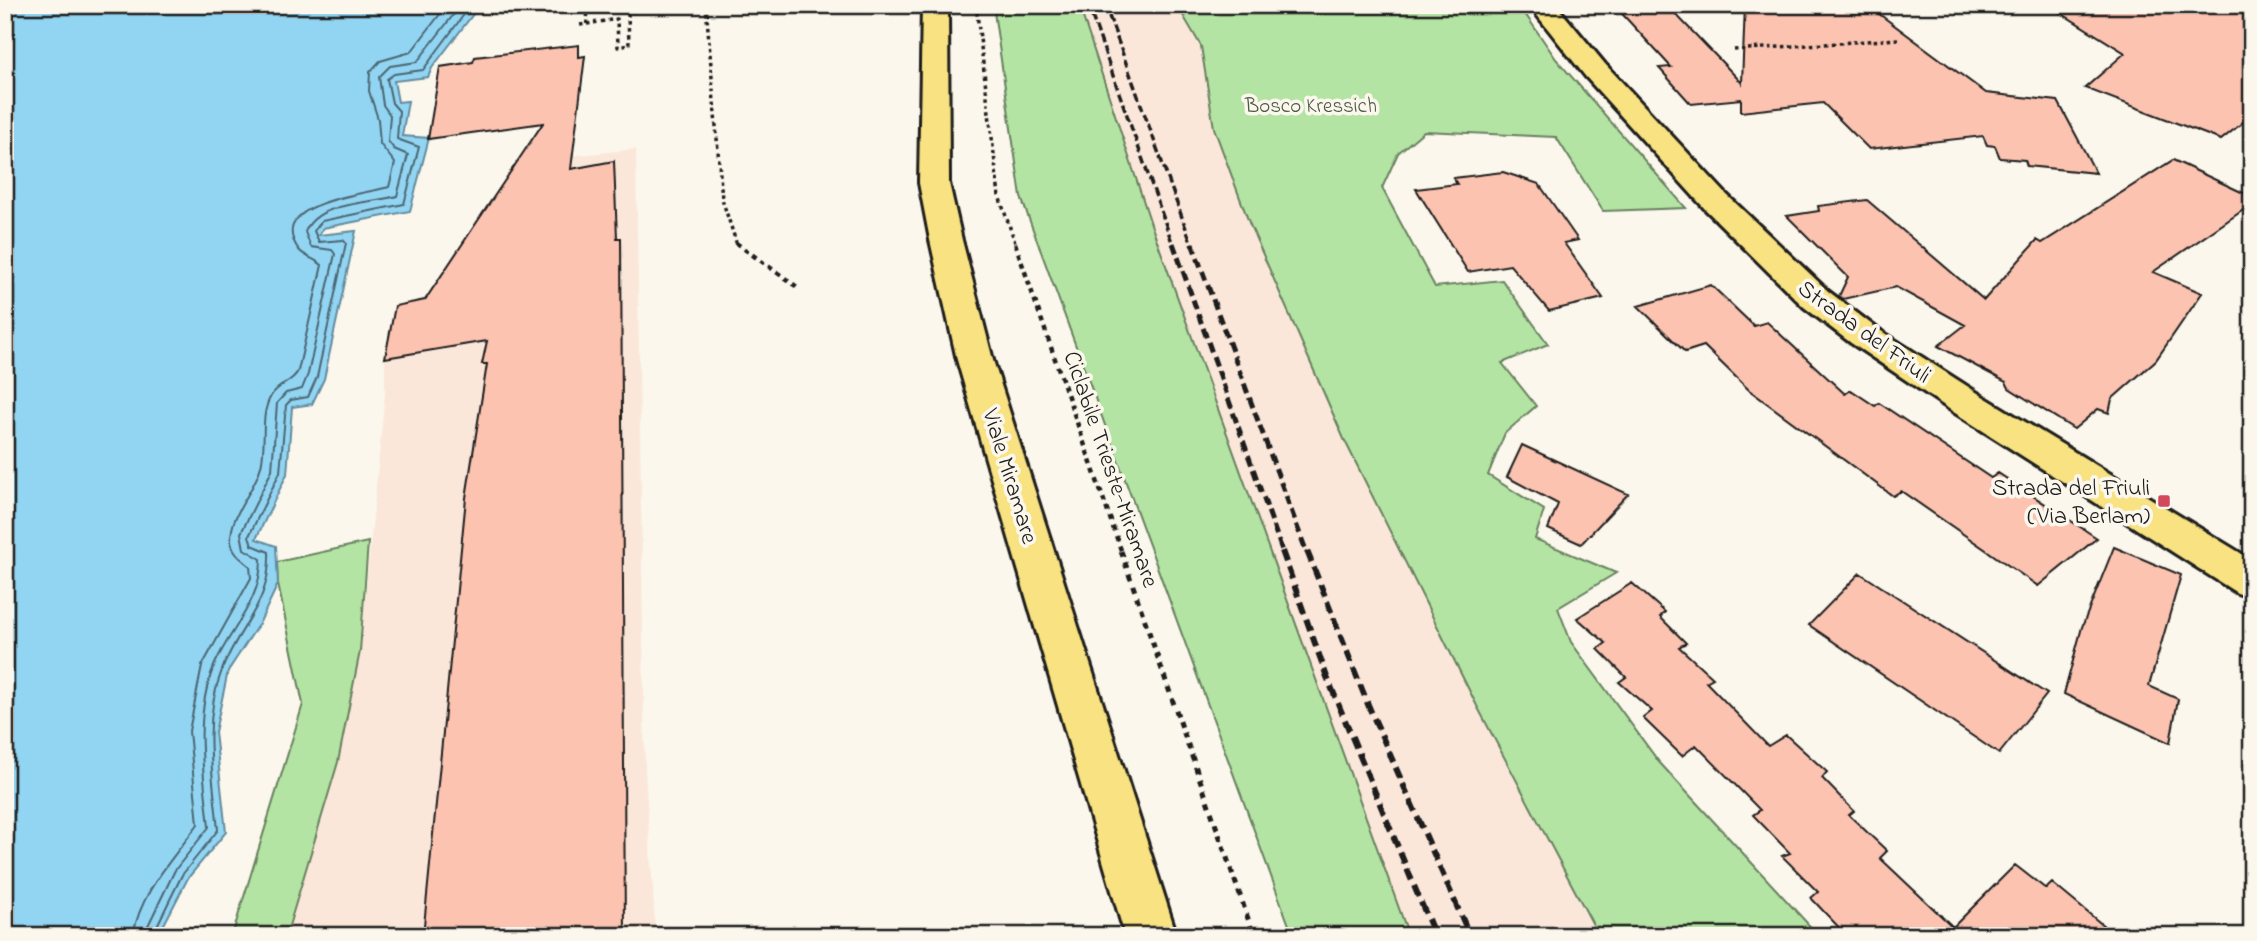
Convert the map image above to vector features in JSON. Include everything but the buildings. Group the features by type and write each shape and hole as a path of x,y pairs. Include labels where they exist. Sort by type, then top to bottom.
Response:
{"main road":[{"name":"Viale Miramare","path":"935,5 934,183 946,240 975,360 1150,936"},
{"name":"Strada del Friuli","path":"1542,5 1595,70 1716,202 1816,299 1922,374 2252,581"}],"path":[{"path":"587,24 588,5"},
{"path":"580,25 617,19 618,47 629,46 628,14 648,5"},
{"path":"706,5 722,199 736,244 800,289"},
{"name":"Ciclabile Trieste-Miramare","path":"976,5 999,196 1254,936"},
{"path":"1734,50 1899,38"}],"shaded area":[{"path":"1079,5 1177,5 1201,46 1214,128 1250,225 1344,439 1477,706 1599,936 1409,936 1152,227"},
{"path":"636,149 645,771 656,936 286,936 338,762 360,651 385,393 385,358 447,347 551,158"}],"green space":[{"path":"993,5 1079,5 1152,227 1409,936 1293,936 1021,197"},
{"name":"Bosco Kressich","path":"1177,5 1519,5 1556,59 1686,208 1603,211 1556,137 1424,131 1398,153 1382,188 1435,287 1502,280 1548,344 1502,363 1536,406 1505,433 1488,475 1544,510 1535,539 1616,573 1558,608 1571,642 1659,762 1819,936 1599,936 1477,706 1344,439 1250,225 1214,128 1201,46"},
{"path":"368,542 360,651 338,762 286,936 232,936 303,704 278,584 277,562"}],"water":[{"path":"5,5 480,5 428,77 394,81 398,102 408,101 402,136 429,138 410,211 323,228 319,235 356,231 324,379 312,404 292,407 287,474 256,539 276,546 278,584 260,622 228,671 215,732 226,832 188,878 158,936 5,936"}],"railway":[{"path":"1088,5 1173,245"},
{"path":"1105,5 1192,245"},
{"path":"1173,243 1283,553"},
{"path":"1192,243 1307,553"},
{"path":"1282,551 1327,677 1435,936"},
{"path":"1307,551 1369,707 1470,936"}],"place":[{"name":"Strada del Friuli (Via Berlam)","path":"2164,501"}]}
